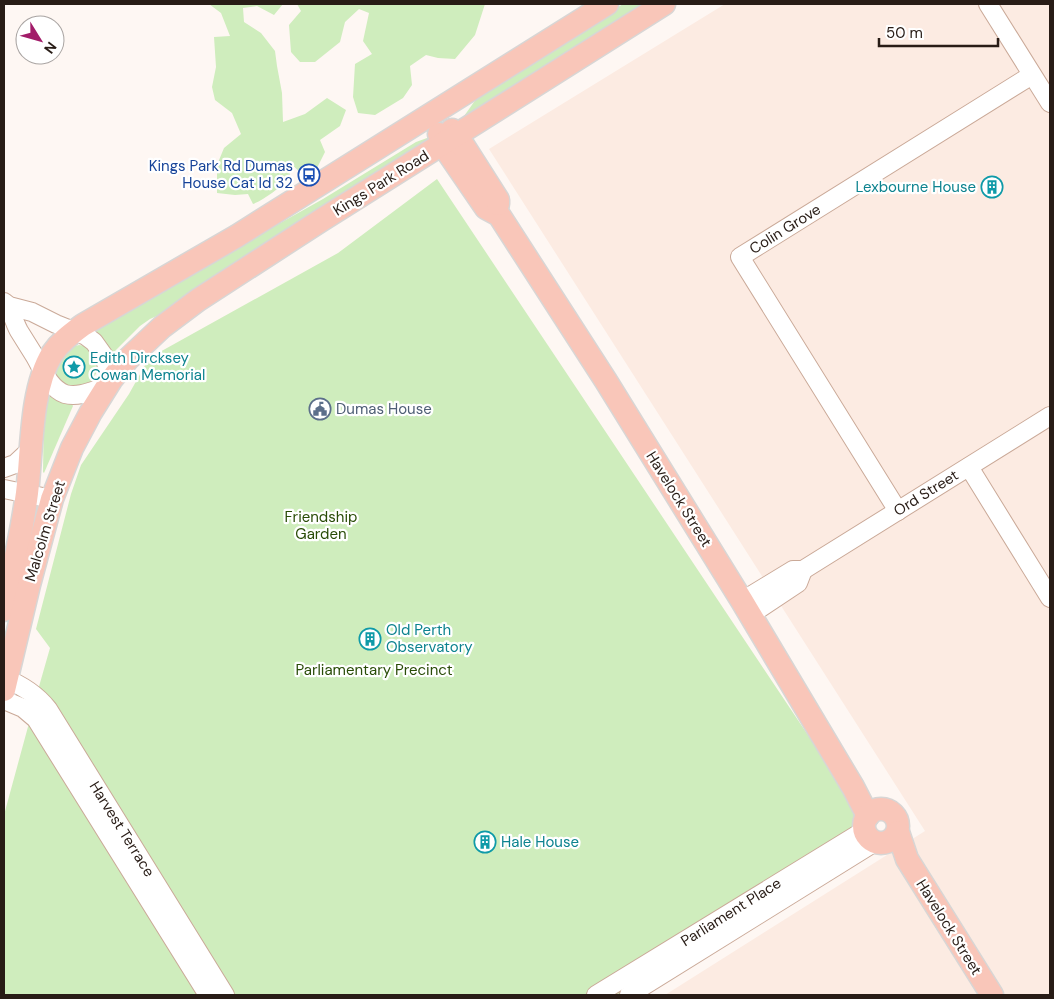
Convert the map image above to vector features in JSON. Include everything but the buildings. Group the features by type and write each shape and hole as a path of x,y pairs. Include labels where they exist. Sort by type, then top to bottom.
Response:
{"main road":[{"name":"Kings Park Road","path":"75,331 237,236 607,4"},
{"name":"Kings Park Road","path":"109,383 128,359 147,340 177,315 320,221 447,148 475,124 664,4"},
{"path":"447,148 462,106 478,88 495,75"},
{"path":"363,157 429,133 439,134 447,148"},
{"name":"Havelock Street","path":"447,148 486,208 498,215 591,356 746,608 853,787 879,828 907,859 992,995"},
{"name":"Malcolm Street","path":"4,610 20,538 27,494 39,384 52,354 75,331"},
{"name":"Malcolm Street","path":"4,687 52,498 72,448 109,383"}],"street":[{"path":"988,4 1050,103"},
{"name":"Colin Grove","path":"898,511 740,256 1032,75"},
{"path":"6,304 32,312 86,336 104,356 109,383 80,395 63,393 56,388 18,330 6,304"},
{"name":"Ord Street","path":"746,608 793,570 803,570 1050,416"},
{"path":"4,468 15,464 31,448"},
{"path":"969,467 1050,598"},
{"path":"4,489 52,498"},
{"name":"Harvest Terrace","path":"4,687 36,719 208,995"},
{"name":"Harvest Terrace","path":"4,687 24,687 48,709 225,995"},
{"name":"Parliament Place","path":"596,995 879,828"},
{"name":"Parliament Place","path":"629,995 879,828"}],"shaded area":[{"path":"725,4 1050,4 1050,995 665,995 925,831 489,149"}],"green space":[{"path":"209,4 283,4 274,15 257,6 243,8 244,22 261,33 275,51 282,93 283,122 305,114 327,98 346,110 340,126 320,140 325,152 317,168 302,174 289,162 290,179 253,204 248,194 217,193 217,165 224,148 241,134 232,113 215,100 212,87 216,67 214,37 230,36 221,13"},
{"path":"297,4 485,4 475,35 455,59 426,55 410,66 412,85 403,98 375,115 358,113 353,97 355,64 372,54 363,41 369,13 359,9 345,22 340,42 315,62 300,62 291,52 289,25 301,11"},
{"path":"623,4 654,4 462,119 474,102 486,90"},
{"path":"432,138 170,310 150,319 140,326 114,352 112,353 102,339 92,332 95,327 323,199 416,142"},
{"name":"Parliamentary Precinct","path":"437,179 880,843 638,995 4,995 4,815 50,648 36,629 71,494 81,465 129,394 149,358 338,253"},
{"path":"87,346 99,364 97,371 93,379 86,386 64,387 56,375 58,362 71,347"},
{"path":"47,392 73,406 44,473 44,410"}],"place":[{"name":"Kings Park Rd Dumas House Cat Id 32","path":"309,175"},
{"name":"Lexbourne House","path":"992,187"},
{"name":"Edith Dircksey Cowan Memorial","path":"74,367"},
{"name":"Dumas House","path":"320,409"},
{"name":"Old Perth Observatory","path":"370,639"},
{"name":"Hale House","path":"485,842"}],"park label":[{"name":"Friendship Garden","path":"321,526"}]}
